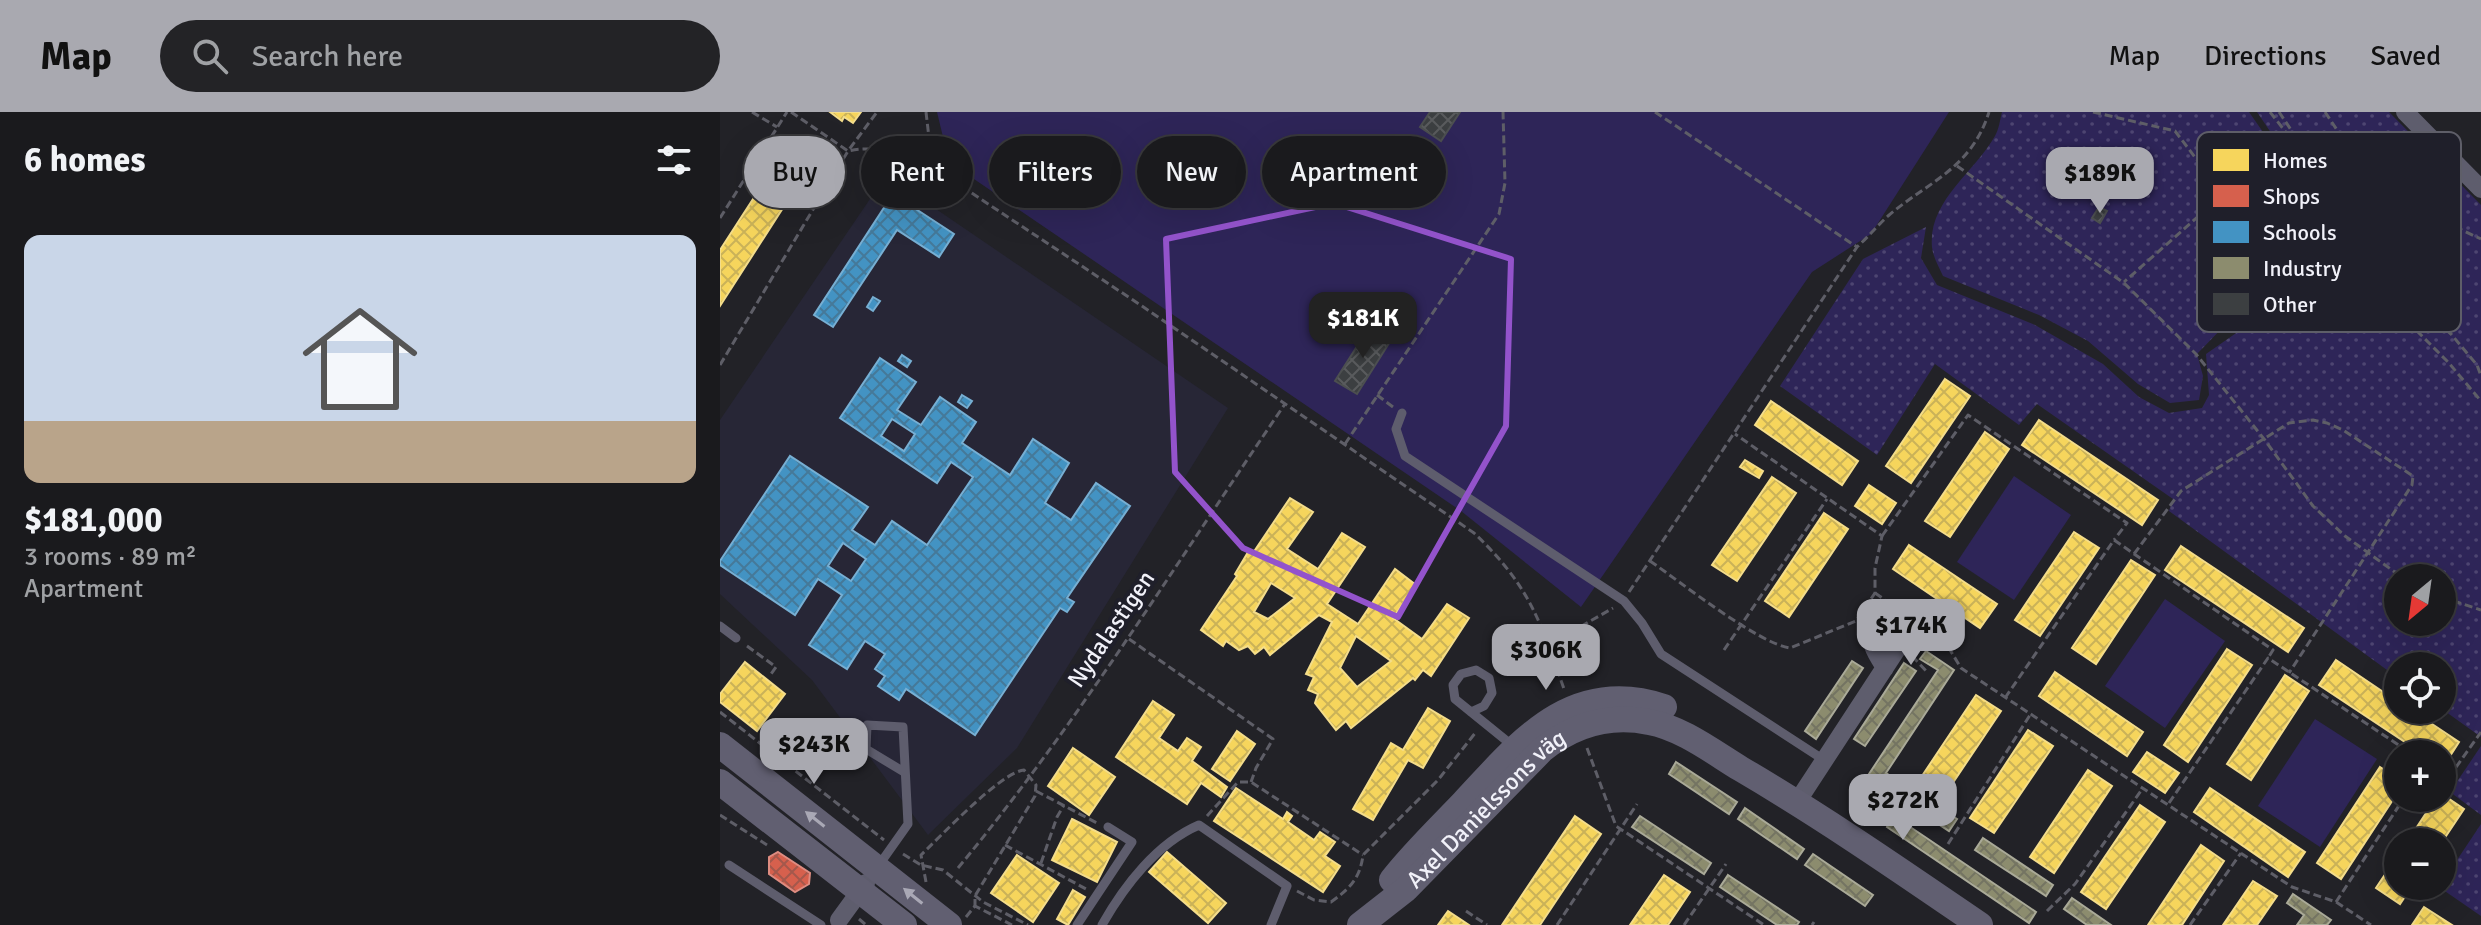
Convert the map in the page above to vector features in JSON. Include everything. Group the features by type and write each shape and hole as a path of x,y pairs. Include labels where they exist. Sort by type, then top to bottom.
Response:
{"street":[{"path":"2405,112 2425,132"},
{"path":"2461,169 2481,189"},
{"path":"1797,802 1824,760 1885,668 1899,646 1902,635 1893,624 1879,625 1871,636 1871,643 1885,668"},
{"name":"Axel Danielssons väg","path":"1359,925 1406,889 1523,755 1557,737 1594,722 1611,719 1652,722 1694,740 1797,802 1980,925"},
{"path":"720,745 885,857 956,922"},
{"path":"720,782 904,925"},
{"path":"832,924 885,857"}],"lane":[{"path":"1402,413 1396,429 1405,456 1624,601 1661,654 1824,760"},
{"path":"720,626 736,638"},
{"path":"1471,712 1484,706 1492,693 1489,678 1476,670 1461,674 1453,685 1455,699 1523,755"},
{"path":"885,857 908,824 903,727 867,725 866,749 904,772"},
{"path":"1084,914 1102,925 1117,899 1166,845 1180,833 1199,825 1287,886 1271,925"},
{"path":"1077,925 1132,842 1108,827"},
{"path":"729,865 832,924"}],"path":[{"path":"752,112 777,127"},
{"path":"720,218 789,112 848,151 861,148"},
{"path":"720,365 848,151 877,112"},
{"path":"926,112 929,136"},
{"path":"1345,444 1499,214 1505,183 1503,112"},
{"path":"1655,112 1857,247"},
{"path":"1547,639 1580,627 1624,601 1857,247 1889,216 1957,166 1984,129 1989,112"},
{"path":"2093,112 2175,131 2197,160"},
{"path":"2270,112 2286,132"},
{"path":"2279,112 2292,132"},
{"path":"2325,112 2338,132"},
{"path":"1957,166 2124,283 2196,354 2313,506 2384,565"},
{"path":"973,194 1474,533 1517,580 1534,608 1564,689"},
{"path":"2124,283 2197,218"},
{"path":"2461,230 2481,239"},
{"path":"2418,332 2481,401"},
{"path":"2449,332 2477,365 2481,376"},
{"path":"1377,395 1402,413"},
{"name":"Nydalastigen","path":"958,868 1030,776 1128,638 1285,404"},
{"path":"1650,561 1780,647 1790,648 1856,621 1875,593 1875,568 1882,536 1968,415 2127,523 2005,698"},
{"path":"2134,554 2181,491 2289,423 2313,420 2327,423 2343,430 2413,476 2412,485 2289,673"},
{"path":"1735,434 1882,536"},
{"path":"1724,650 1827,499"},
{"path":"2114,540 2273,650 2169,804"},
{"path":"1875,593 1898,609"},
{"path":"2456,602 2481,610"},
{"path":"1909,616 1944,640 1961,668 2005,698 2292,887 2336,902 2371,925"},
{"path":"736,638 776,667 769,677"},
{"path":"1128,638 1273,739 1251,782"},
{"path":"1899,646 1916,658 1928,673"},
{"path":"2268,658 2391,740"},
{"path":"720,712 885,857 943,870 975,896 1028,925"},
{"path":"1948,844 2030,714"},
{"path":"1287,886 1314,900 1331,902 1351,887 1361,871 1363,855 1438,780 1483,722"},
{"path":"2456,767 2481,732"},
{"path":"1587,748 1616,826 1764,925"},
{"path":"925,888 926,875 921,865 921,855 1000,782 1016,771 1024,770 1036,785 1036,791 975,896 975,906 956,922"},
{"path":"1199,825 1238,782 1251,782 1363,855"},
{"path":"2047,911 2075,884 2143,787"},
{"path":"1036,791 1108,827"},
{"path":"1557,925 1637,804"},
{"path":"1041,863 1064,805"},
{"path":"2336,902 2395,812"},
{"path":"1005,845 1096,896"},
{"path":"2190,925 2241,853"},
{"path":"1684,925 1726,864"},
{"path":"975,906 1012,925"},
{"path":"1466,911 1487,925"}],"highlighted area":[{"path":"1334,203 1511,259 1506,426 1398,617 1243,548 1175,472 1166,239"}],"shaded area":[{"path":"937,112 1949,112 1871,234 1812,272 1581,607 1461,511 1016,208 1121,208 1121,136 989,136 989,189 973,178 973,136 943,136"},
{"path":"2002,112 2249,112 2263,132 2197,132 2197,332 2218,332 2197,354 2203,376 2199,400 2170,403 2138,384 2088,341 2039,315 1943,276 1932,247 1937,215 1954,188 1986,150"},
{"path":"2257,112 2389,112 2409,132 2271,132"},
{"path":"2461,185 2481,205 2481,737 2456,719 2456,652 2384,652 2384,668 2169,511 2173,499 2037,404 2019,425 1935,364 1877,455 1780,386 1863,259 1926,227 1921,258 1937,285 2035,325 2103,364 2139,397 2169,413 2202,408 2209,395 2206,354 2238,332 2461,332"},
{"path":"864,208 934,208 1228,408 1017,748 928,835 812,680 720,594 720,420"},
{"path":"2014,476 2071,515 2014,600 1957,562"},
{"path":"2165,599 2225,641 2165,728 2105,686"},
{"path":"2315,719 2377,759 2320,847 2258,806"},
{"path":"2481,746 2481,815 2456,796 2456,783"},
{"path":"2481,824 2481,916 2456,899 2456,862"}],"building: Homes":[{"path":"830,112 861,112 853,123 844,117 842,121"},
{"path":"747,208 783,208 720,306 720,250"},
{"path":"1945,379 1970,396 1911,483 1886,466"},
{"path":"1771,401 1858,461 1842,485 1755,425"},
{"path":"2039,420 2158,500 2142,525 2022,445"},
{"path":"1985,432 2009,449 1950,537 1925,521"},
{"path":"1745,460 1763,471 1759,478 1740,467"},
{"path":"1772,477 1796,493 1737,581 1712,565"},
{"path":"1869,485 1896,503 1882,524 1855,506"},
{"path":"1290,498 1313,512 1287,549 1318,569 1342,533 1365,547 1327,604 1358,624 1395,569 1416,585 1393,618 1422,639 1447,604 1469,618 1431,676 1423,670 1415,680 1413,678 1351,728 1346,721 1336,730 1315,703 1318,694 1308,690 1314,677 1306,674 1332,622 1319,615 1270,655 1264,647 1255,654 1248,646 1239,650 1226,641 1223,646 1201,630 1237,576 1235,574 1248,552 1253,553","holes":["1271,583 1295,598 1268,619 1254,612","1356,636 1391,661 1357,687 1340,668"]},
{"path":"1824,513 1848,529 1789,617 1765,601"},
{"path":"2074,532 2099,548 2040,636 2015,620"},
{"path":"1909,545 1997,604 1980,628 1893,569"},
{"path":"2181,546 2304,628 2288,652 2165,570"},
{"path":"2131,560 2155,575 2096,664 2072,648"},
{"path":"2227,649 2252,665 2188,762 2164,745"},
{"path":"2336,660 2384,693 2384,724 2432,724 2456,740 2402,740 2319,685"},
{"path":"745,662 785,694 757,731 720,702 720,694"},
{"path":"2055,672 2143,732 2127,756 2039,696"},
{"path":"2285,675 2309,691 2251,780 2227,764"},
{"path":"1976,695 2001,711 1942,799 1918,782"},
{"path":"1153,701 1174,715 1159,738 1178,751 1187,738 1201,747 1192,761 1227,787 1221,797 1201,783 1187,804 1116,757"},
{"path":"1428,708 1450,721 1423,768 1408,760 1373,820 1353,809 1391,743 1403,750"},
{"path":"2028,730 2053,746 1994,833 1970,818"},
{"path":"1237,731 1255,744 1230,781 1212,769"},
{"path":"1073,748 1115,777 1089,815 1048,786"},
{"path":"2147,752 2179,773 2165,793 2133,772"},
{"path":"2380,767 2384,770 2385,812 2341,879 2317,863"},
{"path":"2088,770 2112,786 2054,873 2030,857"},
{"path":"1236,788 1283,819 1287,812 1292,816 1288,822 1314,840 1320,832 1335,842 1325,856 1340,866 1323,892 1214,821"},
{"path":"2210,788 2305,852 2288,877 2194,812"},
{"path":"2456,804 2464,809 2451,828 2416,828 2427,812 2456,812"},
{"path":"2140,805 2165,822 2106,909 2081,892"},
{"path":"1575,816 1601,834 1540,925 1502,925"},
{"path":"1072,819 1117,842 1097,882 1052,860"},
{"path":"2201,845 2224,861 2182,925 2148,925"},
{"path":"1167,852 1226,903 1208,923 1149,872"},
{"path":"1017,855 1059,883 1033,922 991,893"},
{"path":"1664,875 1690,892 1668,925 1630,925"},
{"path":"2384,876 2384,893 2376,888"},
{"path":"2253,881 2277,896 2257,925 2223,925"},
{"path":"1073,890 1085,897 1068,925 1057,919"},
{"path":"2424,907 2452,925 2412,925"},
{"path":"1448,911 1469,925 1438,925"}],"building: Shops":[{"path":"778,852 810,873 809,884 795,892 769,874 769,857"}],"building: Schools":[{"path":"884,208 914,208 954,234 939,257 897,230 833,327 814,315"},
{"path":"873,297 880,301 873,311 867,307"},
{"path":"902,355 911,361 907,367 898,361"},
{"path":"880,358 916,382 897,410 921,425 940,397 976,422 962,443 1010,475 1033,439 1069,463 1045,503 1071,520 1096,483 1130,506 1067,598 1074,602 1067,612 1060,608 975,735 906,689 899,700 878,686 885,676 875,669 885,654 865,641 847,669 809,645 842,595 818,579 795,615 720,565 790,456 868,507 852,530 875,545 892,521 927,545 973,477 951,462 937,483 840,418","holes":["892,419 915,434 904,451 881,436","843,543 866,559 851,581 828,566"]},
{"path":"962,395 972,401 967,408 958,402"}],"building: Industry":[{"path":"1926,651 1954,670 1886,773 1957,819 1949,831 1867,777 1938,670 1920,659"},
{"path":"1852,661 1863,668 1816,739 1805,731"},
{"path":"1904,663 1916,671 1865,746 1854,739"},
{"path":"1676,762 1737,802 1729,814 1669,774"},
{"path":"1745,808 1804,849 1797,859 1738,819"},
{"path":"1640,816 1711,863 1704,874 1632,827"},
{"path":"1894,816 2036,912 2029,923 1887,827"},
{"path":"1983,838 2053,885 2046,896 1975,850"},
{"path":"1813,854 1873,895 1865,906 1805,865"},
{"path":"1728,875 1799,922 1797,925 1777,925 1720,887"},
{"path":"2293,894 2331,920 2327,925 2297,925 2304,915 2287,903"},
{"path":"2072,898 2111,925 2087,925 2064,909"}],"building: Other":[{"path":"1430,112 1460,112 1444,136 1434,136 1420,127"},
{"path":"2099,207 2107,211 2100,223 2092,218"},
{"path":"1370,326 1391,340 1357,394 1335,381"}]}
